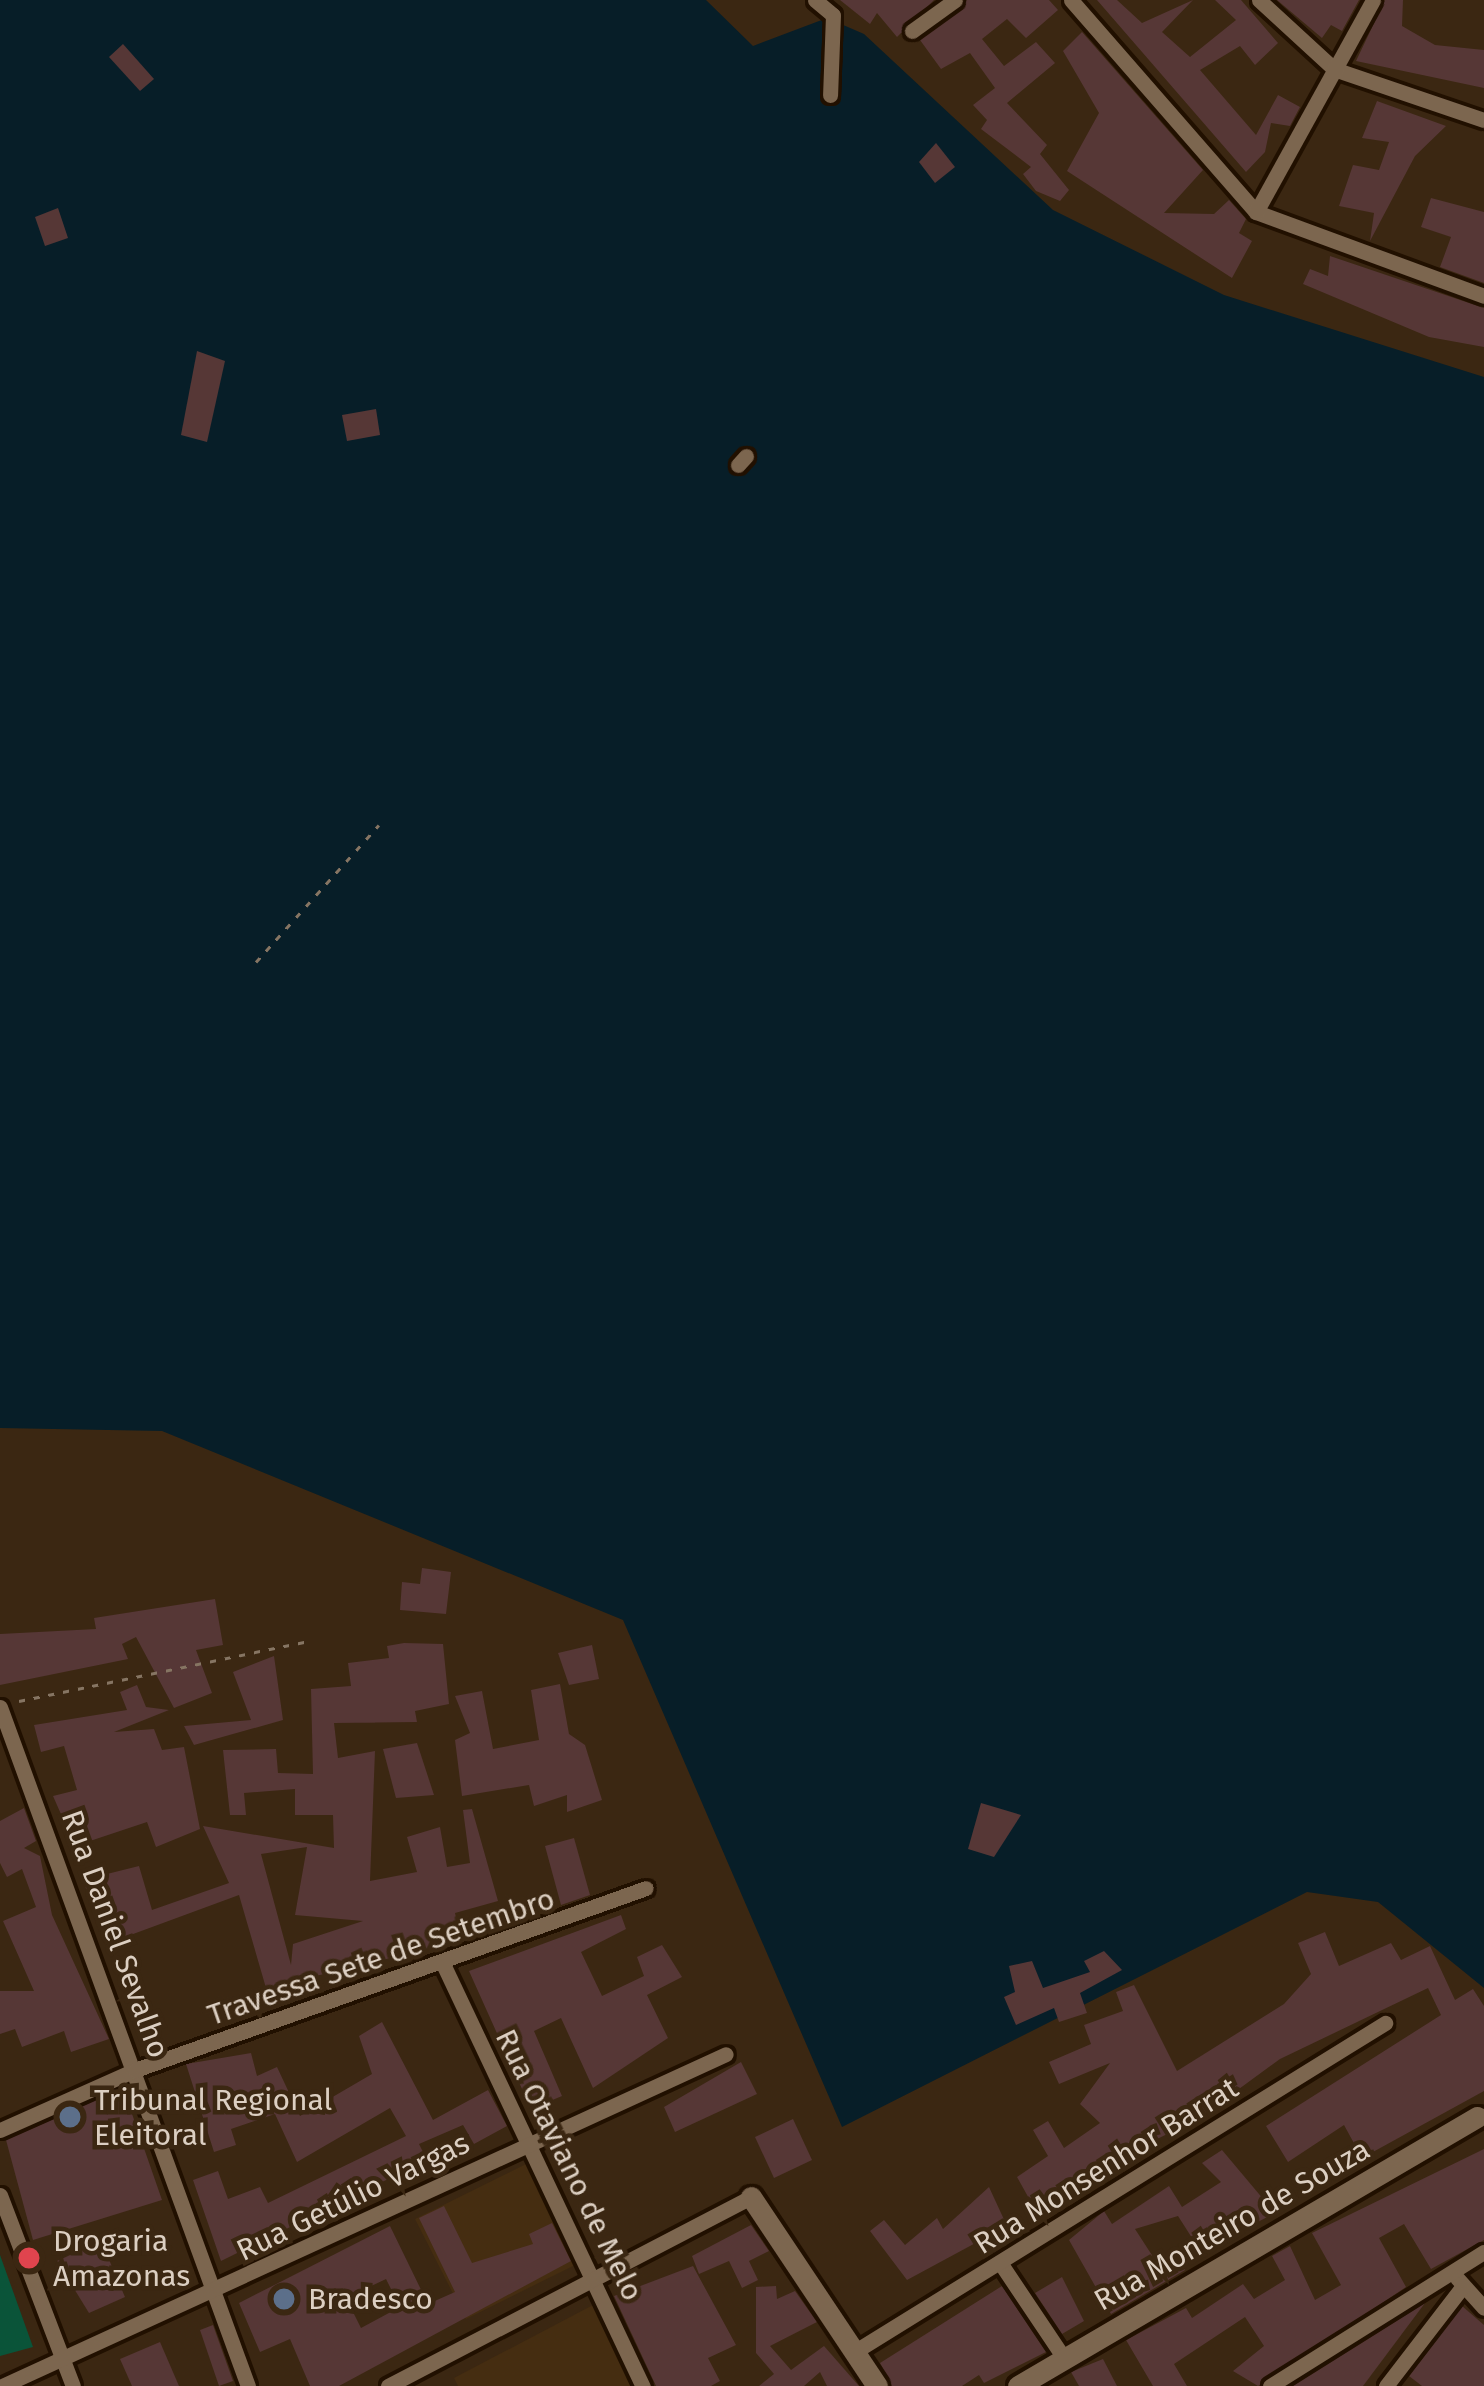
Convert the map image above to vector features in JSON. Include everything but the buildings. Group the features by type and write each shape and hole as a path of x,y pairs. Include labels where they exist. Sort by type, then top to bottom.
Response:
{"street":[{"path":"815,0 833,15 832,91"},
{"path":"912,31 955,0"},
{"path":"1071,0 1256,212 1484,296"},
{"path":"1259,0 1334,69 1484,120"},
{"path":"1256,212 1373,0"},
{"name":"Rua Daniel Sevalho","path":"0,1706 248,2386"},
{"name":"Travessa Sete de Setembro","path":"0,2130 135,2070 445,1968 646,1888"},
{"name":"Rua Otaviano de Melo","path":"445,1968 644,2386"},
{"name":"Rua Monsenhor Barrat","path":"854,2352 1385,2023"},
{"name":"Rua Getúlio Vargas","path":"2,2386 62,2365 528,2141 726,2054"},
{"name":"Rua Monteiro de Souza","path":"1018,2386 1477,2117"},
{"path":"0,2195 73,2386"},
{"path":"388,2386 596,2283 751,2197 877,2386"},
{"path":"1386,2386 1484,2252"},
{"path":"1001,2264 1064,2358"},
{"path":"1459,2281 1484,2308"},
{"path":"1270,2386 1459,2281"}],"path":[{"path":"256,962 379,825"},
{"path":"0,1706 308,1641"}],"shaded area":[{"path":"526,2164 577,2264 466,2319 415,2219"},
{"path":"593,2305 634,2386 458,2386 454,2378"}],"green space":[{"path":"0,2255 33,2347 0,2356"}],"water":[{"path":"0,0 706,0 753,46 827,18 864,34 1053,210 1224,295 1484,377 1484,1988 1378,1902 1307,1892 842,2127 623,1620 162,1431 0,1428"}],"place":[{"name":"Tribunal Regional Eleitoral","path":"70,2117"},
{"name":"Drogaria Amazonas","path":"29,2258"},
{"name":"Bradesco","path":"284,2299"}]}
